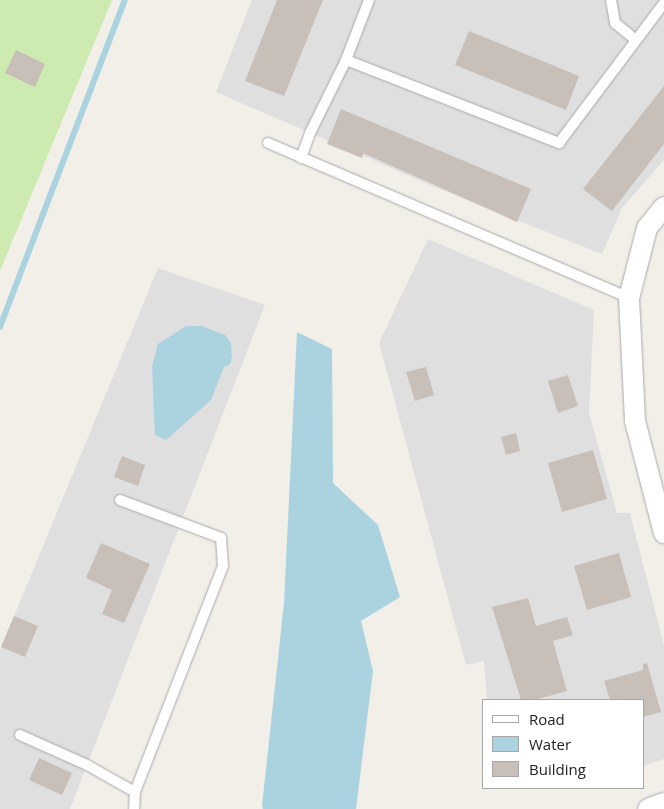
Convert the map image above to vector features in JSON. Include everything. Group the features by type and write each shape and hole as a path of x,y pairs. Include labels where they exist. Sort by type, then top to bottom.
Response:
{"street":[{"path":"664,207 647,228 629,298 635,421 664,533"},
{"path":"648,809 664,803"}],"lane":[{"path":"301,158 310,133 346,60 369,0"},
{"path":"611,0 615,23 635,39"},
{"path":"346,60 559,142 664,2"},
{"path":"268,143 629,298"},
{"path":"120,500 222,538 223,566 135,792 134,809"},
{"path":"20,735 87,765 135,792"}],"shaded area":[{"path":"252,0 664,0 664,160 622,208 602,254 437,188 216,92"},
{"path":"428,239 594,310 589,413 617,513 630,513 664,646 664,759 644,766 644,699 487,699 484,661 466,665 379,343"},
{"path":"158,268 265,305 70,809 0,809 0,650"}],"green space":[{"path":"0,0 112,0 0,271"}],"water":[{"path":"186,326 202,326 225,335 231,343 232,357 230,364 224,367 211,400 166,440 155,435 152,367 158,344"},
{"path":"297,332 332,349 333,483 378,525 400,597 361,621 373,671 356,809 263,809 262,806 284,603"}],"building":[{"path":"277,0 323,0 284,96 245,81"},
{"path":"469,31 579,76 566,110 455,65"},
{"path":"16,50 45,64 35,87 5,73"},
{"path":"664,86 664,144 612,211 583,189"},
{"path":"341,109 531,189 517,222 363,153 362,158 327,144"},
{"path":"426,367 434,395 415,401 406,372"},
{"path":"568,375 578,406 558,413 548,381"},
{"path":"516,433 520,451 506,455 501,437"},
{"path":"593,450 607,499 562,512 548,463"},
{"path":"122,456 145,465 138,486 114,477"},
{"path":"101,543 150,564 124,623 102,614 112,590 86,578"},
{"path":"619,553 631,597 587,610 574,566"},
{"path":"528,598 536,626 567,617 573,635 553,641 567,691 538,699 521,699 492,607"},
{"path":"14,616 38,626 25,657 1,647"},
{"path":"647,663 661,712 644,717 644,699 610,699 604,681 643,670 643,664"},
{"path":"39,758 72,773 62,795 29,780"}],"waterway":[{"path":"0,327 125,0"}]}
